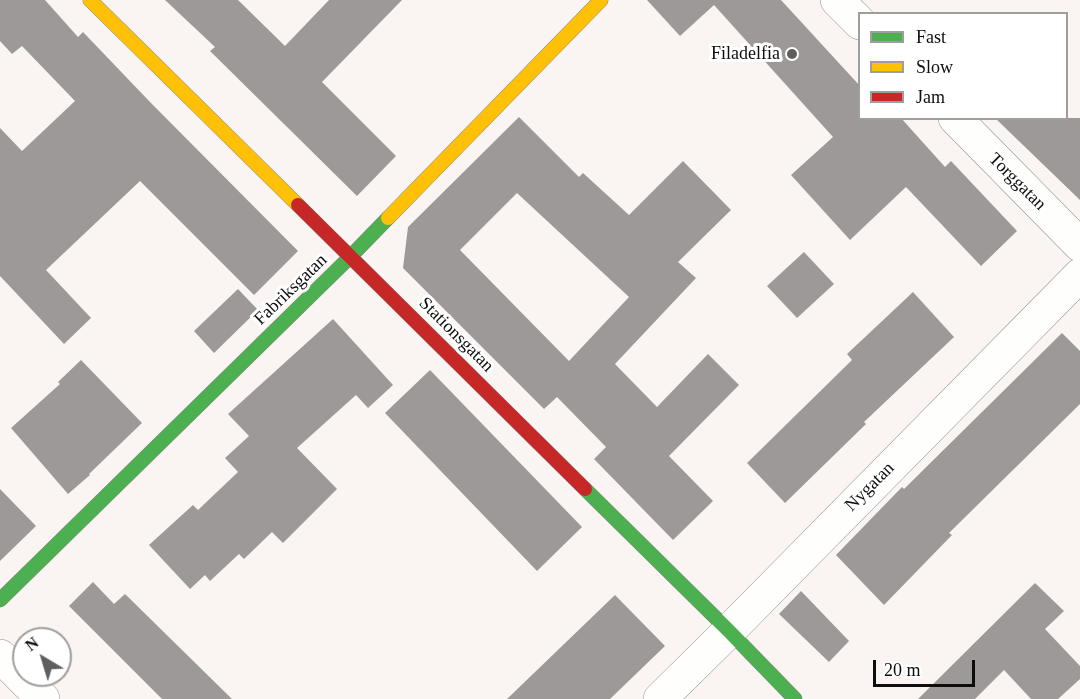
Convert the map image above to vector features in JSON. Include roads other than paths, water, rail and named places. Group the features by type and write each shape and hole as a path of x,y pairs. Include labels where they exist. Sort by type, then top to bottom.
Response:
{"street":[{"name":"Stationsgatan","path":"90,0 351,256 795,699"},
{"name":"Fabriksgatan","path":"0,600 351,256 601,0"},
{"path":"837,0 858,21"},
{"name":"Torggatan","path":"957,120 1080,244"},
{"name":"Nygatan","path":"660,699 1080,275"},
{"path":"0,656 43,699"}],"place":[{"name":"Filadelfia","path":"792,54"}]}
